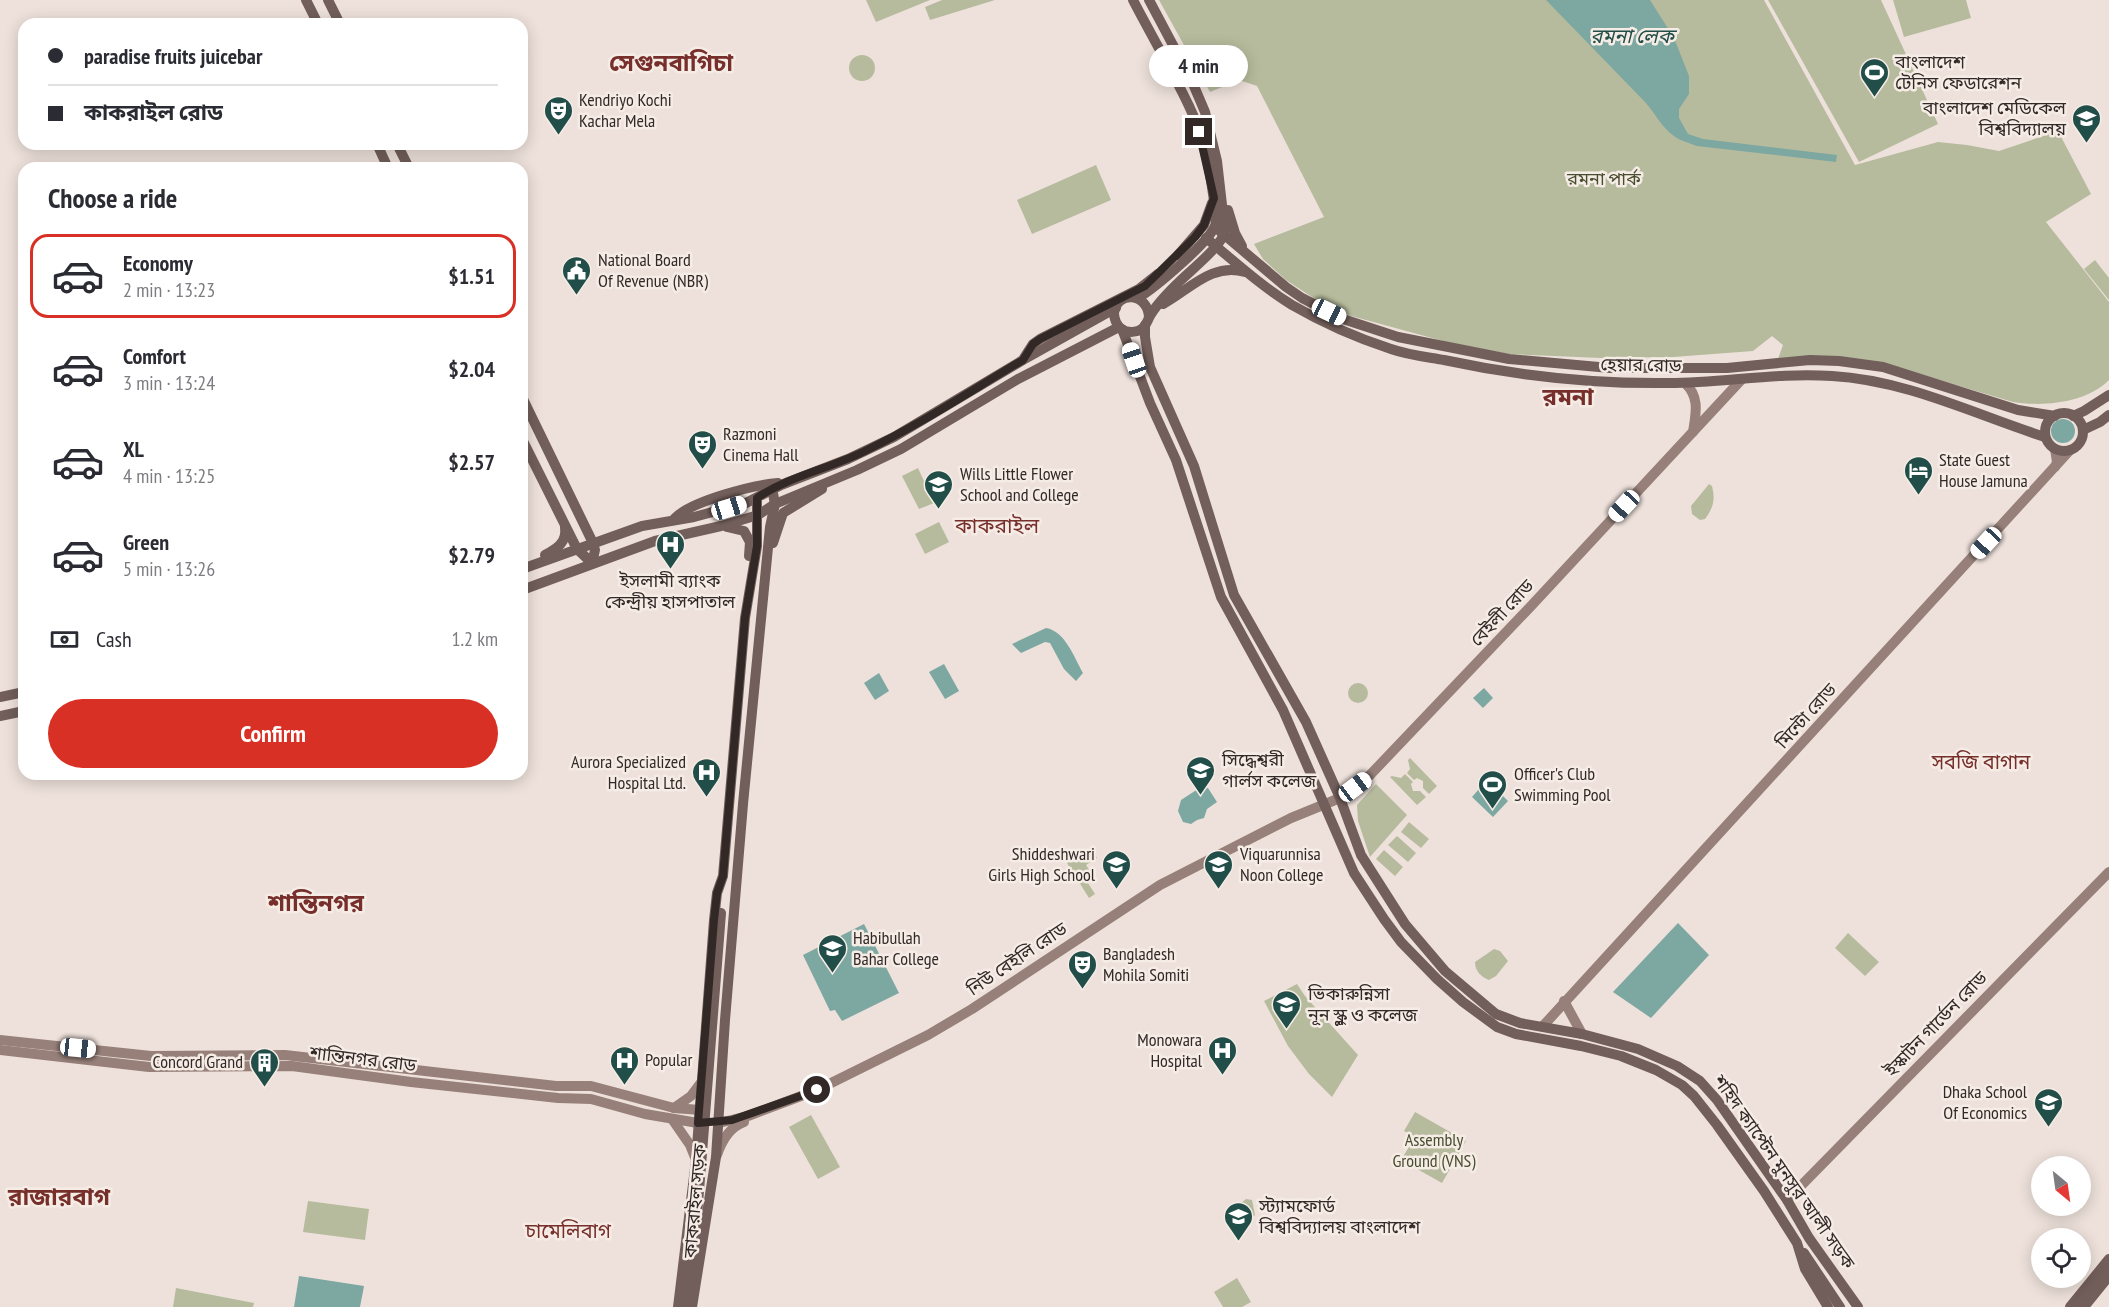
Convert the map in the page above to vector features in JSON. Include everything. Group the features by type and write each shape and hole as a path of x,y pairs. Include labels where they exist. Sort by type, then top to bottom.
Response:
{"main road":[{"path":"306,0 315,18"},
{"path":"328,0 337,18"},
{"path":"528,566 574,546 596,542 642,525 712,512 757,498 772,488 848,459 894,437 1116,308 1122,300 1151,290 1206,238 1215,226 1214,198 1203,144 1189,106 1133,0"},
{"path":"528,588 604,558 663,539 758,515 775,504 876,462 923,438 1018,379 1099,336 1121,328 1127,332 1137,331 1169,292 1216,246 1224,235 1213,136 1201,98 1149,0"},
{"path":"1220,183 1235,233 1249,256"},
{"path":"1023,360 1033,344 1040,339 1132,297 1150,282 1187,247 1204,225 1214,198"},
{"path":"1215,226 1302,298 1343,319 1398,337 1509,359 1635,369 1727,368 1810,360 1866,364 1883,367 2018,410 2055,416 2064,414 2073,416 2083,430 2079,443 2070,450 2055,449"},
{"name":"হেয়ার রোড","path":"1206,238 1248,273 1291,304 1324,322 1392,350 1505,372 1615,382 1685,383 1831,375 1859,378 1924,395 2045,437"},
{"path":"1156,308 1207,275 1227,270 1248,273"},
{"path":"1132,297 1147,306 1147,321"},
{"name":"শহিদ ক্যাপ্টেন মুনসুর আলী সড়ক","path":"1116,308 1115,318 1176,460 1221,597 1283,710 1354,873 1401,942 1441,975 1496,1014 1520,1023 1582,1034 1638,1049 1677,1066 1700,1081 1718,1100 1787,1200 1809,1238 1858,1307"},
{"name":"শহিদ ক্যাপ্টেন মুনসুর আলী সড়ক","path":"1147,321 1147,356 1150,367 1194,466 1234,595 1296,701 1340,798 1361,855 1383,892 1441,975 1463,1002 1497,1027 1516,1034 1621,1056 1656,1070 1682,1085 1694,1096 1764,1191 1797,1243 1805,1269 1828,1307"},
{"path":"1099,336 1116,338 1138,372"},
{"path":"1462,364 1466,351"},
{"name":"বেইলী রোড","path":"1325,804 1340,798 1370,775 1742,379"},
{"path":"1685,383 1692,391 1696,402 1693,432"},
{"path":"2073,416 2109,395"},
{"path":"528,409 587,532 596,542 604,558"},
{"path":"2083,430 2109,415"},
{"path":"2055,416 2046,425 2045,437 2055,449 2055,467"},
{"name":"মিন্টো রোড","path":"1543,1026 2070,450"},
{"path":"528,451 565,525 574,546 579,568"},
{"path":"769,549 776,536 783,513 813,496 828,482"},
{"path":"674,519 694,505 754,487 786,483"},
{"name":"কাকরাইল সড়ক","path":"698,1307 712,1226 708,1210 716,1158 743,804 770,527 775,504 772,488"},
{"name":"কাকরাইল সড়ক","path":"672,1307 682,1226 690,1213 696,1160 714,920 717,893 723,876 745,618 757,546 757,498"},
{"path":"528,562 558,547 566,537 565,525"},
{"path":"721,526 739,528 748,537 750,542 748,569 751,580"},
{"path":"574,546 587,532"},
{"path":"592,563 596,542"},
{"path":"574,546 592,563"},
{"path":"0,697 18,693"},
{"path":"0,716 18,712"},
{"path":"728,803 743,804"},
{"name":"নিউ বেইলি রোড","path":"719,1117 779,1105 817,1090 922,1037 972,1009 1160,885 1291,818 1325,804"},
{"name":"ইস্কাটন গার্ডেন রোড","path":"1787,1200 2109,872"},
{"path":"685,1307 697,1216 723,876"},
{"path":"1564,1001 1582,1034"},
{"path":"1539,1038 1543,1026"},
{"name":"শান্তিনগর রোড","path":"0,1040 15,1047 148,1067 292,1066 463,1081 558,1098 591,1099 673,1114 698,1123 719,1117"},
{"name":"শান্তিনগর রোড","path":"0,1050 15,1047"},
{"path":"696,1160 673,1114 692,1096 703,1080"},
{"path":"716,1158 726,1136 738,1124 775,1109 779,1105"},
{"path":"700,1110 719,1117"},
{"name":"শান্তিনগর রোড","path":"673,1114 700,1110"},
{"path":"692,1307 708,1210"},
{"path":"678,1307 690,1213"},
{"path":"1809,1238 1819,1267 1840,1307"},
{"path":"1797,1243 1851,1307"},
{"path":"2070,1307 2108,1269"},
{"path":"2076,1307 2108,1269"},
{"path":"2084,1307 2108,1269"},
{"path":"2089,1307 2109,1283"}],"green space":[{"path":"866,0 930,0 876,22"},
{"path":"942,0 995,0 930,20 925,7"},
{"name":"রমনা পার্ক","path":"1159,0 1764,0 1855,165 1938,142 1999,151 2058,131 2091,194 2046,222 2109,302 2109,380 2089,394 2064,401 2038,404 2013,402 1882,363 1778,359 1783,345 1772,336 1753,351 1673,357 1601,358 1509,354 1454,344 1344,314 1286,280 1263,259 1254,244 1324,217 1257,86 1239,80 1210,92"},
{"name":"বাংলাদেশ টেনিস ফেডারেশন","path":"1768,0 1881,0 1938,124 1859,162"},
{"path":"1893,0 1966,0 1971,18 1904,37"},
{"path":"862,55 871,59 875,68 871,77 862,81 853,77 849,68 853,59"},
{"path":"1096,165 1111,200 1032,234 1017,200"},
{"path":"2095,260 2109,278 2109,300 2084,269"},
{"path":"918,468 934,503 919,509 902,476"},
{"path":"1709,484 1712,486 1714,496 1713,505 1705,519 1700,520 1692,514 1691,506"},
{"path":"939,522 949,542 925,554 915,534"},
{"path":"1358,683 1365,686 1368,693 1365,700 1358,703 1351,700 1348,693 1351,686"},
{"path":"1410,758 1437,786 1429,794 1423,788 1423,781 1417,778 1414,780 1407,773 1410,769 1408,760"},
{"path":"1405,774 1413,782 1411,784 1413,791 1420,791 1426,797 1417,805 1390,777 1401,778"},
{"path":"1376,784 1407,815 1370,857 1358,821 1357,805"},
{"path":"1409,822 1429,839 1421,848 1401,832"},
{"path":"1397,836 1416,853 1408,862 1388,845"},
{"path":"1091,848 1097,858 1086,865 1093,876 1086,880 1095,894 1089,898 1067,863"},
{"path":"1384,850 1403,867 1395,876 1376,859"},
{"path":"1848,933 1879,962 1865,976 1835,948"},
{"path":"1494,949 1500,951 1508,961 1496,976 1489,980 1479,973 1475,962"},
{"path":"1297,984 1358,1055 1332,1097 1309,1074 1288,1046 1264,1001"},
{"name":"Assembly Ground (VNS)","path":"1415,1112 1466,1141 1442,1183 1401,1160 1415,1137 1404,1131"},
{"path":"811,1115 840,1167 818,1179 789,1127"},
{"path":"1246,1199 1252,1200 1255,1215 1242,1225 1233,1227 1228,1219 1229,1213"},
{"path":"308,1201 369,1209 365,1240 303,1232"},
{"path":"1237,1278 1251,1302 1242,1307 1223,1307 1214,1292"},
{"path":"176,1288 254,1303 253,1307 173,1307"}],"water":[{"name":"রমনা লেক","path":"1546,0 1650,0 1674,38 1689,76 1689,94 1679,109 1679,118 1688,134 1703,139 1837,155 1836,162 1697,146 1676,138 1645,102"},
{"path":"2063,419 2068,420 2074,426 2074,436 2068,442 2063,443 2058,442 2052,436 2051,431 2052,426 2058,420"},
{"path":"1046,628 1059,634 1072,653 1083,673 1076,681 1064,669 1050,643 1045,642 1021,653 1012,644"},
{"path":"944,664 959,691 945,699 929,672"},
{"path":"879,673 889,691 875,700 864,683"},
{"path":"1484,688 1493,698 1483,708 1473,698"},
{"path":"1201,787 1208,788 1217,802 1207,809 1204,818 1191,824 1183,822 1178,811 1181,800"},
{"name":"Officer's Club Swimming Pool","path":"1479,789 1490,800 1499,792 1508,801 1493,817 1472,797"},
{"path":"1678,923 1709,955 1651,1018 1613,992"},
{"path":"864,924 899,993 842,1021 835,1010 830,1011 803,955"},
{"path":"299,1276 364,1286 360,1307 294,1307"}],"place":[{"name":"বাংলাদেশ টেনিস ফেডারেশন","path":"1874,98"},
{"name":"Kendriyo Kochi Kachar Mela","path":"558,136"},
{"name":"বাংলাদেশ মেডিকেল বিশ্ববিদ্যালয়","path":"2087,144"},
{"name":"National Board Of Revenue (NBR)","path":"577,296"},
{"name":"Razmoni Cinema Hall","path":"702,470"},
{"name":"State Guest House Jamuna","path":"1918,496"},
{"name":"Wills Little Flower School and College","path":"939,510"},
{"name":"ইসলামী ব্যাংক কেন্দ্রীয় হাসপাতাল","path":"670,570"},
{"name":"সিদ্ধেশ্বরী গার্লস কলেজ","path":"1201,796"},
{"name":"Aurora Specialized Hospital Ltd.","path":"707,798"},
{"name":"Officer's Club Swimming Pool","path":"1493,810"},
{"name":"Shiddeshwari Girls High School","path":"1116,890"},
{"name":"Viquarunnisa Noon College","path":"1219,890"},
{"name":"Habibullah Bahar College","path":"832,974"},
{"name":"Bangladesh Mohila Somiti","path":"1082,990"},
{"name":"ভিকারুন্নিসা নূন স্কুল ও কলেজ","path":"1287,1030"},
{"name":"Monowara Hospital","path":"1223,1076"},
{"name":"Popular","path":"624,1086"},
{"name":"Concord Grand","path":"264,1088"},
{"name":"Dhaka School Of Economics","path":"2048,1128"},
{"name":"স্ট্যামফোর্ড বিশ্ববিদ্যালয় বাংলাদেশ","path":"1238,1242"}],"district":[{"name":"সেগুনবাগিচা","path":"671,63"},
{"name":"রমনা","path":"1568,397"},
{"name":"কাকরাইল","path":"997,526"},
{"name":"সবজি বাগান","path":"1981,762"},
{"name":"শান্তিনগর","path":"316,903"},
{"name":"রাজারবাগ","path":"59,1197"},
{"name":"চামেলিবাগ","path":"568,1231"}],"route":[{"path":"817,1090 732,1120 719,1123 698,1123 714,920 719,883 723,876 745,618 757,546 757,498 772,488 848,459 894,437 1023,360 1027,351 1040,339 1150,282 1195,237 1204,225 1214,198 1199,132"}]}
